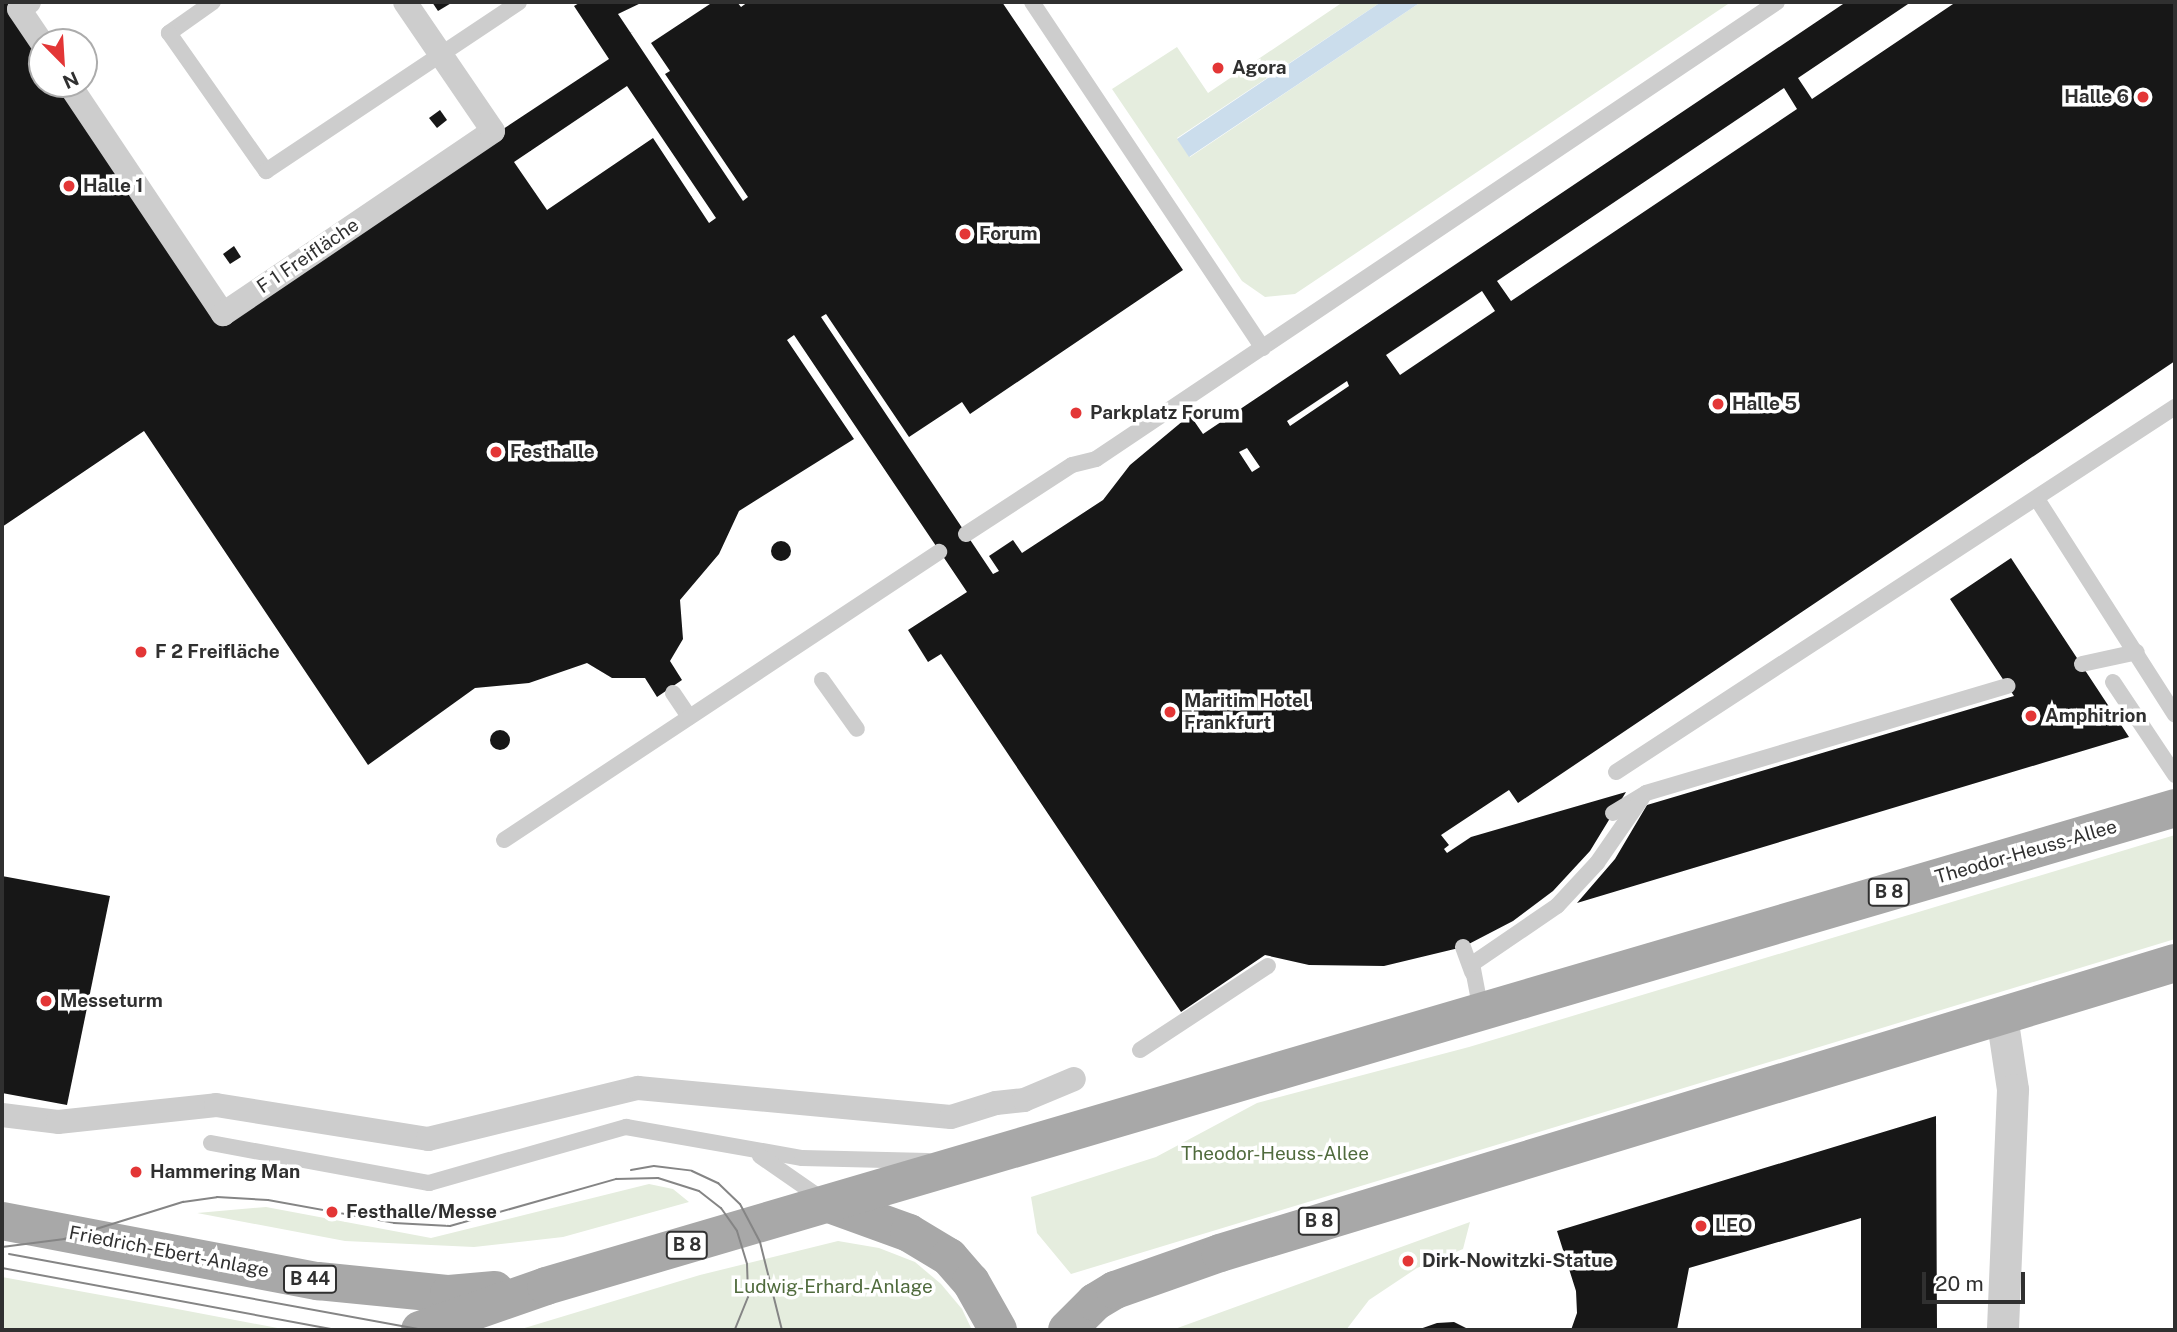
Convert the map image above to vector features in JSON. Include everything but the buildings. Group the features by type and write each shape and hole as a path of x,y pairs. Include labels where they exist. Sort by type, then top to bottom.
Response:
{"main road":[{"name":"Theodor-Heuss-Allee","path":"829,1204 958,1137 1481,1011 2175,808"},
{"name":"B 8","path":"1067,1330 1095,1302 1115,1290 1220,1253 2175,963"},
{"name":"B 8","path":"420,1330 545,1286 829,1204"},
{"path":"829,1204 909,1233 949,1257 971,1282 998,1330"},
{"name":"Friedrich-Ebert-Anlage","path":"2,1221 385,1290 449,1294 545,1286"}],"street":[{"path":"29,2 19,9 32,28"},
{"name":"F 1 Freifläche","path":"78,98 223,314 493,131 405,2"},
{"path":"2002,1016 2013,1090 2003,1330"},
{"path":"2,1115 58,1122 216,1105 428,1139 638,1088 958,1137 1024,1100 1074,1079"}],"lane":[{"path":"213,2 169,33 266,171 519,2"},
{"path":"1032,2 1263,348"},
{"path":"966,534 1072,465 1096,459 1777,2"},
{"path":"1173,406 1183,420"},
{"path":"1616,772 2175,407"},
{"path":"2037,499 2175,715"},
{"path":"505,840 939,552"},
{"path":"2082,664 2137,652"},
{"path":"822,680 857,729"},
{"path":"2113,682 2175,775"},
{"path":"1613,813 1646,793 2008,686"},
{"path":"673,693 689,718"},
{"path":"1472,972 1479,958 1534,925 1579,884 1646,793"},
{"path":"1463,947 1481,1011"},
{"path":"1140,1050 1268,966"},
{"path":"211,1143 392,1180 429,1183 626,1127 755,1153 958,1137"},
{"path":"755,1153 829,1204"}],"green space":[{"path":"1343,2 1381,2 1177,138 1190,157 1421,2 1731,2 1295,294 1265,297 1242,281 1112,89 1177,47 1208,93"},
{"name":"Theodor-Heuss-Allee","path":"2175,835 2175,939 1071,1274 1037,1233 1031,1197 1156,1157 1257,1103 1469,1047"},
{"path":"649,1184 673,1189 689,1202 563,1237 474,1247 345,1241 197,1213 266,1207 431,1238"},
{"path":"1470,1222 1463,1249 1417,1268 1369,1300 1346,1330 1172,1330"},
{"name":"Ludwig-Erhard-Anlage","path":"838,1241 879,1248 915,1262 941,1284 962,1309 972,1330 518,1330 700,1275"},
{"path":"2,1277 172,1308 288,1330 2,1330"}],"water":[{"path":"1381,2 1421,2 1189,157 1177,139"}],"tram line":[{"path":"631,1170 654,1166 692,1171 718,1183 740,1204 760,1242 782,1330"},
{"path":"2,1247 64,1239 183,1202 217,1197 268,1200 394,1223 450,1226 616,1179 658,1178 699,1191 721,1208 737,1231 747,1264 748,1297 735,1330"},
{"path":"9,1254 422,1330"},
{"path":"2,1268 336,1330"}],"place":[{"name":"Agora","path":"1218,68"},
{"name":"Halle 6","path":"2143,97"},
{"name":"Halle 1","path":"69,186"},
{"name":"Forum","path":"965,234"},
{"name":"Halle 5","path":"1718,404"},
{"name":"Parkplatz Forum","path":"1076,413"},
{"name":"Festhalle","path":"496,452"},
{"name":"F 2 Freifläche","path":"141,652"},
{"name":"Maritim Hotel Frankfurt","path":"1170,712"},
{"name":"Amphitrion","path":"2031,716"},
{"name":"Messeturm","path":"46,1001"},
{"name":"Hammering Man","path":"136,1172"},
{"name":"Festhalle/Messe","path":"332,1212"},
{"name":"LEO","path":"1701,1226"},
{"name":"Dirk-Nowitzki-Statue","path":"1408,1261"}]}
